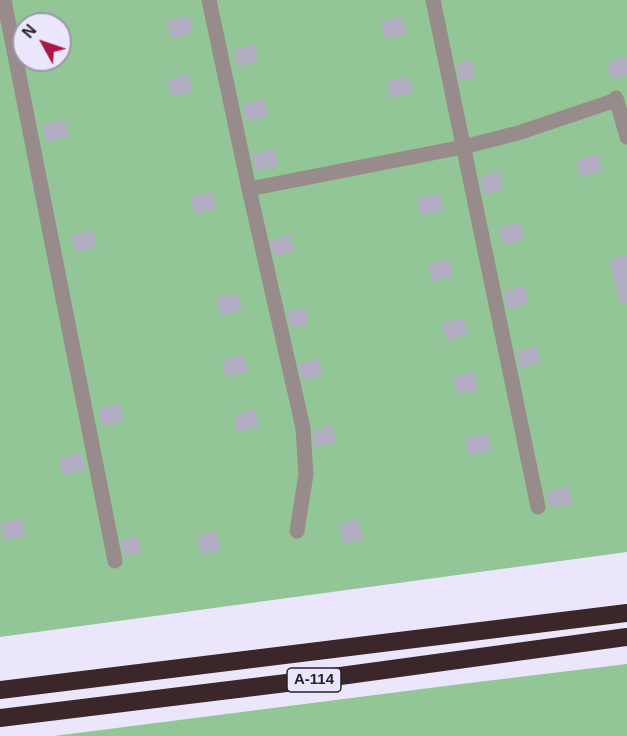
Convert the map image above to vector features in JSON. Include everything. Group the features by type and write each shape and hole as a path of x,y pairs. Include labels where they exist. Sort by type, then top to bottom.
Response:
{"highway":[{"name":"А-114","path":"0,690 627,612"},
{"name":"А-114","path":"0,718 311,680 627,637"}],"lane":[{"path":"4,0 115,561"},
{"path":"210,0 249,189 303,428 306,474 297,531"},
{"path":"433,0 538,507"},
{"path":"249,189 463,147 518,133 616,99 627,137"}],"green space":[{"path":"0,0 627,0 627,552 0,637"},
{"path":"627,664 627,736 54,736 461,684"}],"building":[{"path":"189,16 193,33 171,38 167,21"},
{"path":"403,17 406,34 385,39 381,22"},
{"path":"255,44 258,62 237,66 233,50"},
{"path":"627,57 627,75 611,79 608,62"},
{"path":"472,60 475,78 460,81 456,64"},
{"path":"189,74 193,92 171,96 168,80"},
{"path":"409,76 413,93 391,98 387,81"},
{"path":"264,99 268,117 246,121 242,105"},
{"path":"64,120 68,137 46,142 42,125"},
{"path":"274,149 278,166 256,171 252,154"},
{"path":"598,154 602,172 580,177 577,160"},
{"path":"500,172 503,190 483,194 480,177"},
{"path":"213,192 216,209 195,214 191,197"},
{"path":"439,193 443,211 421,215 417,199"},
{"path":"520,222 524,240 502,244 499,228"},
{"path":"93,230 97,247 75,252 71,235"},
{"path":"291,235 294,252 274,256 270,240"},
{"path":"627,255 627,303 620,304 610,259"},
{"path":"450,259 453,276 432,281 428,264"},
{"path":"525,286 529,304 507,308 504,291"},
{"path":"238,293 242,310 220,315 217,298"},
{"path":"306,307 309,324 291,328 287,312"},
{"path":"464,318 467,335 446,340 442,323"},
{"path":"537,346 540,363 519,368 516,351"},
{"path":"244,355 248,372 226,377 222,360"},
{"path":"319,359 322,376 302,380 298,364"},
{"path":"475,372 478,390 457,394 453,377"},
{"path":"120,404 123,421 102,426 98,409"},
{"path":"255,410 259,427 237,432 234,415"},
{"path":"332,425 336,443 314,447 313,430"},
{"path":"487,433 491,451 469,455 465,439"},
{"path":"81,453 85,470 63,475 59,458"},
{"path":"568,486 572,504 550,508 546,492"},
{"path":"22,518 26,536 4,540 0,524"},
{"path":"359,520 363,539 344,544 339,525"},
{"path":"216,531 221,550 202,555 197,536"},
{"path":"137,536 141,553 124,557 121,540"}]}
